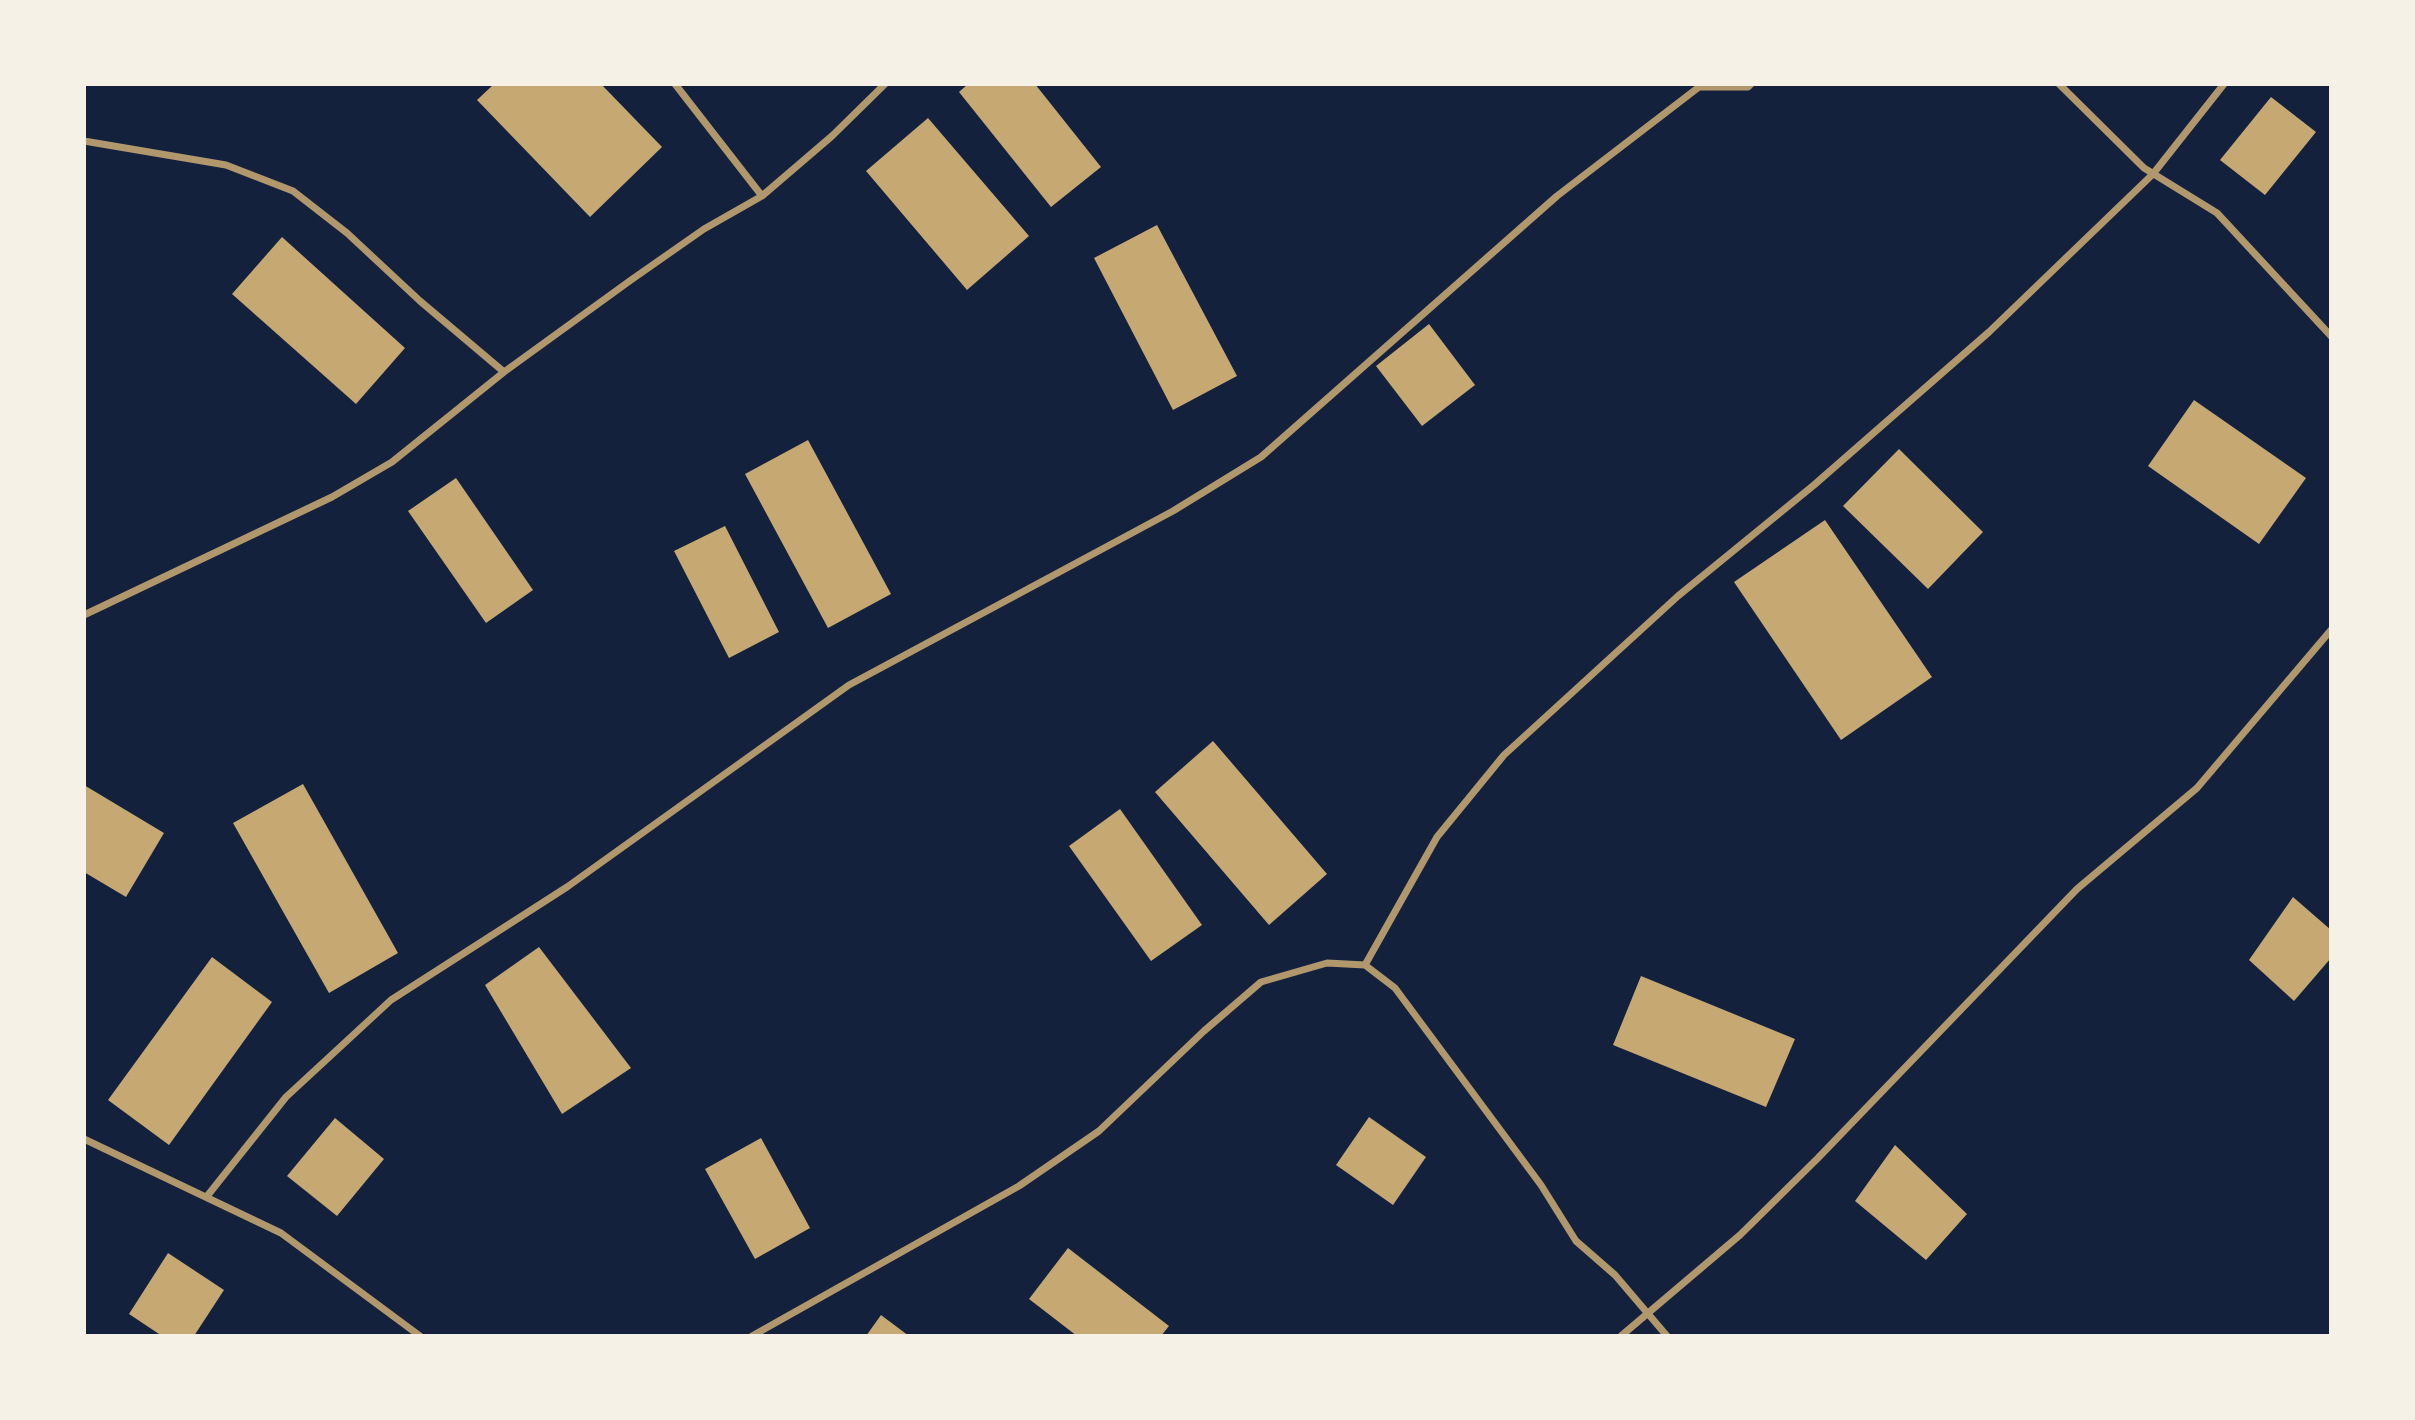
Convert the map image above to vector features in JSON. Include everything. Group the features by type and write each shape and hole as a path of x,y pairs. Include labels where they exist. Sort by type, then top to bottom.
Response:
{"street":[{"path":"676,84 762,196"},
{"path":"84,615 332,497 392,462 504,372 704,229 762,196 832,136 885,84"},
{"path":"208,1195 286,1097 391,1000 568,887 849,685 1173,511 1261,457 1557,196 1698,86 1748,87 1751,84"},
{"path":"2059,84 2153,174 2217,213 2331,335"},
{"path":"1365,965 1437,837 1504,755 1678,596 1814,485 1989,332 2153,174 2224,84"},
{"path":"84,141 226,165 292,191 347,233 419,301 504,372"},
{"path":"1621,1336 1740,1235 1818,1158 2077,889 2197,788 2331,630"},
{"path":"752,1336 1019,1186 1100,1131 1204,1031 1261,982 1327,963 1365,965 1395,988 1421,1019 1541,1185 1576,1241 1615,1275 1667,1336"},
{"path":"84,1139 208,1195 281,1233 419,1336"}],"building":[{"path":"494,84 601,84 662,147 590,217 477,100"},
{"path":"968,84 1035,84 1101,167 1051,207 959,92"},
{"path":"2271,97 2316,132 2265,195 2220,160"},
{"path":"928,118 1029,236 967,290 866,171"},
{"path":"1157,225 1237,376 1173,410 1094,258"},
{"path":"282,237 405,348 356,404 232,294"},
{"path":"1429,324 1475,385 1422,426 1376,366"},
{"path":"2194,400 2306,478 2259,544 2148,466"},
{"path":"808,440 891,594 828,628 745,474"},
{"path":"1899,449 1983,532 1928,589 1843,506"},
{"path":"456,478 533,590 486,623 408,511"},
{"path":"1825,520 1932,677 1841,740 1734,582"},
{"path":"725,526 779,632 729,658 674,551"},
{"path":"1213,741 1327,874 1269,925 1155,792"},
{"path":"303,784 398,953 329,993 233,823"},
{"path":"84,785 164,833 126,897 84,872"},
{"path":"1120,809 1202,925 1151,961 1069,846"},
{"path":"2293,897 2331,930 2331,958 2294,1001 2249,960"},
{"path":"539,947 631,1068 562,1114 485,985"},
{"path":"212,957 272,1002 169,1145 108,1100"},
{"path":"1641,976 1795,1039 1766,1107 1613,1045"},
{"path":"1369,1117 1426,1157 1393,1205 1336,1165"},
{"path":"335,1118 384,1159 337,1216 287,1176"},
{"path":"761,1138 810,1228 755,1259 705,1169"},
{"path":"1895,1145 1967,1214 1926,1260 1855,1201"},
{"path":"1068,1248 1169,1326 1161,1336 1077,1336 1029,1299"},
{"path":"168,1253 224,1290 194,1336 162,1336 129,1314"},
{"path":"881,1315 909,1336 866,1336"}]}
